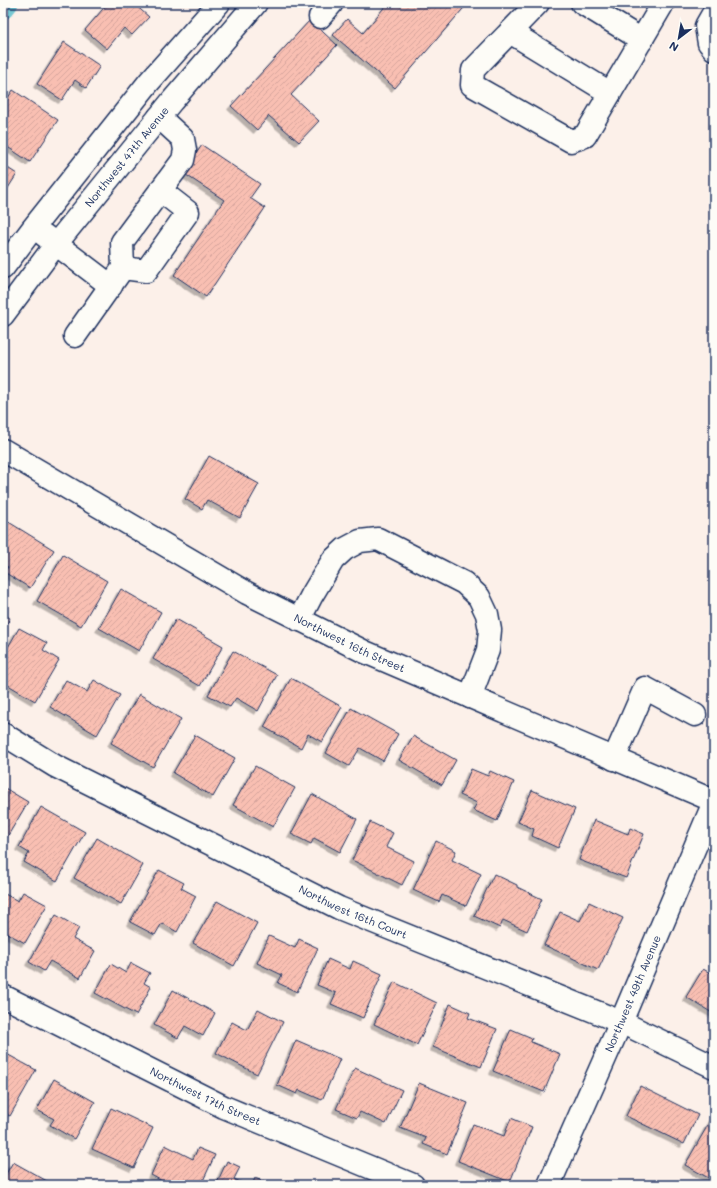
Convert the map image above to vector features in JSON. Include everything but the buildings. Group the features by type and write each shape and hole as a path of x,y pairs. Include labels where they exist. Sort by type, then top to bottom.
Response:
{"street":[{"path":"3,268 149,82 219,3"},
{"name":"Northwest 47th Avenue","path":"3,315 56,244 165,109 256,3"},
{"path":"538,3 473,70 472,85 571,142 585,136 642,40 662,3"},
{"path":"582,3 642,40"},
{"path":"714,12 706,26 709,43 714,49"},
{"path":"510,32 610,93"},
{"path":"75,336 123,268 122,242 183,160 185,150 183,138 149,82"},
{"path":"123,268 146,271 188,212 161,191"},
{"path":"33,228 111,286"},
{"name":"Northwest 16th Street","path":"3,450 247,593 299,620 365,652 714,801"},
{"path":"299,620 312,594 334,560 345,549 360,541 378,539 464,583 479,597 487,614 490,630 488,650 470,697"},
{"path":"614,758 644,688 695,715"},
{"name":"Northwest 16th Court","path":"3,734 55,766 339,908 621,1022 714,1067"},
{"name":"Northwest 49th Avenue","path":"549,1185 621,1022 714,801"},
{"name":"Northwest 17th Street","path":"3,996 224,1107 413,1185"}],"waterway":[{"path":"3,9 8,3"}]}
